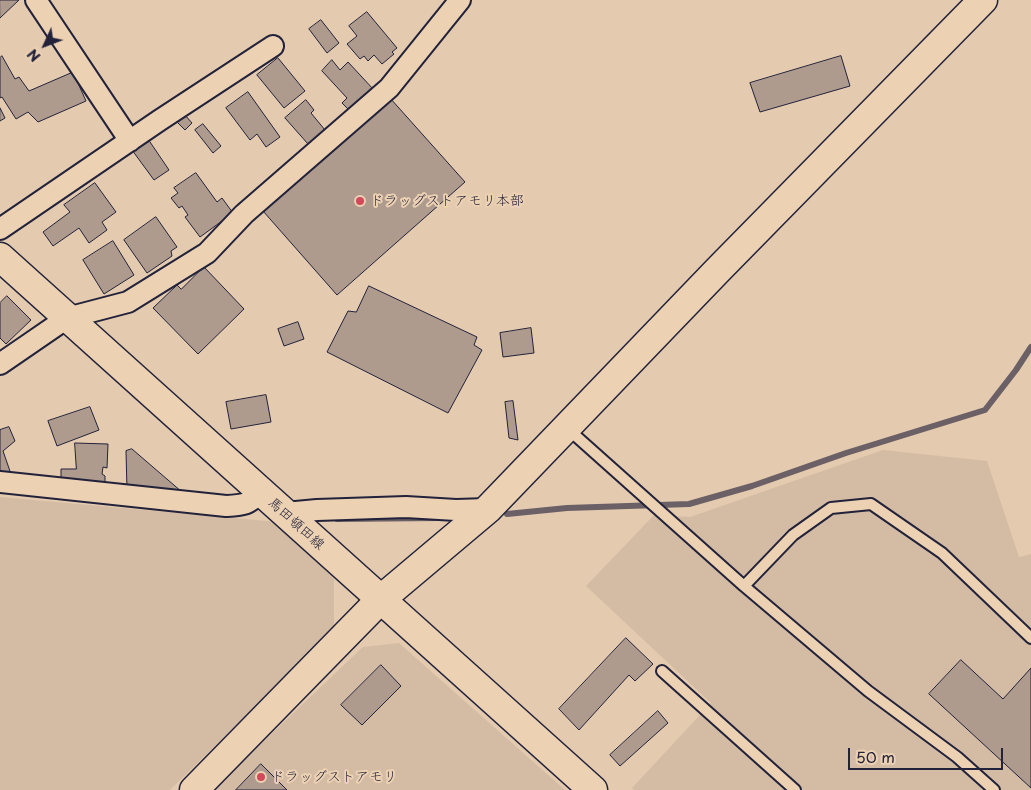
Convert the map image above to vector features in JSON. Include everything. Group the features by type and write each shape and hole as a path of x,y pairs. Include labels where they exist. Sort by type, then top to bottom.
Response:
{"street":[{"path":"36,0 130,141"},
{"path":"0,364 67,318 128,302 207,253 244,214 389,88 460,0"},
{"path":"194,790 380,600 488,509 983,0"},
{"path":"0,229 273,46"},
{"name":"馬田頓田線","path":"0,257 593,790"},
{"path":"0,482 226,506 244,506 261,492"},
{"path":"285,513 406,507 456,510 488,509"}],"lane":[{"path":"567,428 744,586 868,690 957,757 994,790"},
{"path":"744,586 793,535 831,508 871,504 942,553 1031,638"},
{"path":"662,671 795,790"}],"shaded area":[{"path":"883,450 987,461 1019,557 1031,554 1031,790 634,790 632,788 711,703 586,586 654,515 690,517"},
{"path":"0,497 278,522 334,579 334,629 170,790 0,790"},
{"path":"399,643 565,790 212,790 363,647"}],"building":[{"path":"0,0 19,0 0,18"},
{"path":"367,12 397,48 392,52 394,54 382,64 374,55 368,61 364,56 360,59 347,44 357,36 349,26"},
{"path":"321,20 339,43 327,53 309,29"},
{"path":"2,56 15,79 19,77 29,91 73,72 86,101 38,122 28,112 16,119 2,97 0,98 0,58"},
{"path":"841,56 850,86 760,112 750,83"},
{"path":"278,58 305,91 284,108 257,75"},
{"path":"332,60 340,70 348,62 374,90 351,112 342,103 347,98 322,71"},
{"path":"248,92 280,137 266,147 257,134 250,140 226,108"},
{"path":"390,98 465,182 337,295 263,211"},
{"path":"306,100 314,110 311,113 325,130 308,144 285,118"},
{"path":"0,108 5,118 0,121"},
{"path":"185,115 192,123 185,130 177,122"},
{"path":"203,124 221,146 213,153 195,130"},
{"path":"148,139 169,170 154,180 132,150"},
{"path":"196,173 217,202 222,198 233,213 200,237 185,217 188,215 182,206 179,208 171,198 178,193 174,188"},
{"path":"95,183 116,212 102,222 107,230 89,243 79,228 53,246 43,232 70,212 64,205"},
{"path":"156,217 177,247 171,251 172,256 147,273 124,240"},
{"path":"113,241 134,275 104,294 83,260"},
{"path":"204,267 244,309 198,354 153,308 177,285 181,289"},
{"path":"369,286 477,337 474,345 482,350 448,413 327,352 348,311 356,312"},
{"path":"7,296 31,320 6,344 0,338 0,303"},
{"path":"298,322 304,339 284,346 278,329"},
{"path":"531,328 534,353 503,357 500,333"},
{"path":"266,395 271,422 231,429 226,402"},
{"path":"513,401 518,440 509,438 505,402"},
{"path":"90,407 99,430 57,446 48,421"},
{"path":"9,427 15,441 3,451 12,477 0,476 0,430"},
{"path":"75,443 108,444 107,468 103,467 102,474 105,476 105,485 61,482 61,469 76,469"},
{"path":"132,449 182,492 127,490 126,451"},
{"path":"626,638 653,664 635,681 629,675 579,730 559,709"},
{"path":"961,660 1003,699 1031,668 1031,788 929,694"},
{"path":"381,665 401,686 362,725 341,705"},
{"path":"658,711 668,723 620,766 610,755"},
{"name":"ドラッグストアモリ","path":"261,764 287,790 236,790"}],"waterway":[{"path":"507,514 567,508 689,504 752,486 846,453 985,410 1031,347"},
{"path":"337,519 438,518"}],"place":[{"name":"ドラッグストアモリ本部","path":"360,201"},
{"name":"ドラッグストアモリ","path":"261,777"}]}
